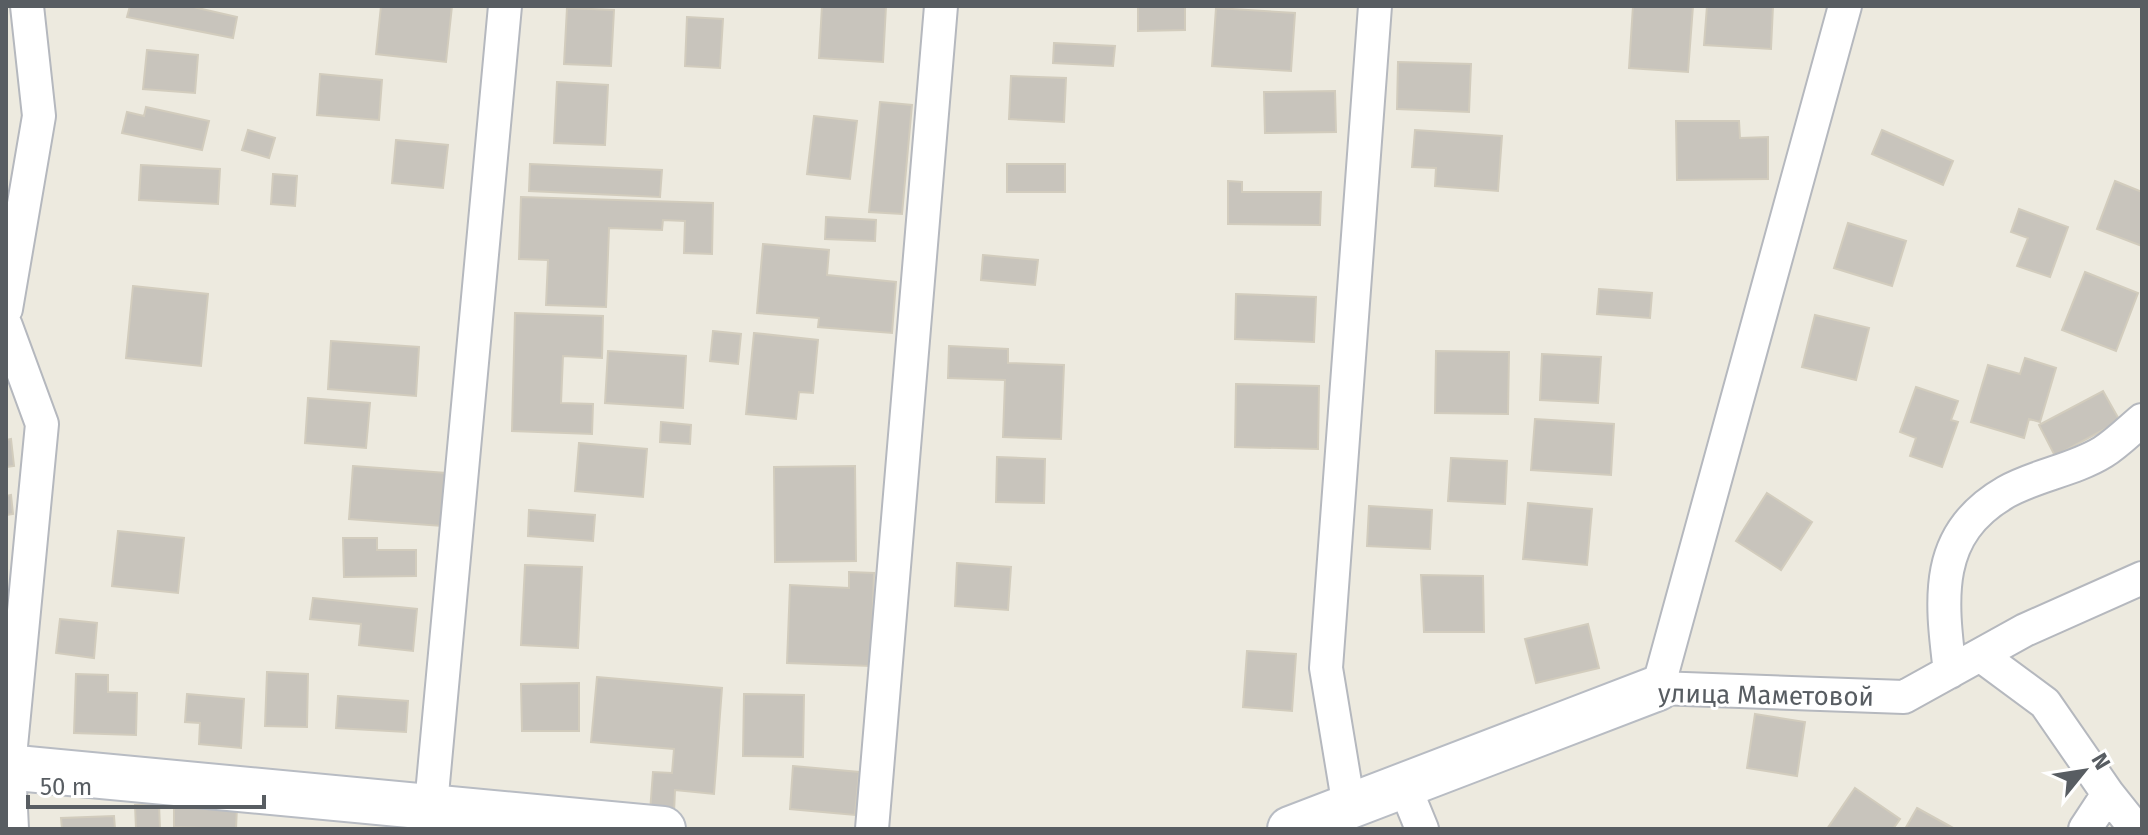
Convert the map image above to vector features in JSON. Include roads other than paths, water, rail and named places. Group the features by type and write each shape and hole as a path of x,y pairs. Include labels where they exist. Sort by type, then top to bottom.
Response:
{"street":[{"path":"6,309 39,116 27,6"},
{"path":"432,817 505,6"},
{"path":"872,829 941,6"},
{"path":"1349,807 1326,668 1375,6"},
{"path":"1658,688 1845,6"},
{"path":"6,326 42,424 8,767 12,829"},
{"path":"1950,672 1943,619 1946,567 1964,526 2007,492 2103,452 2142,420"},
{"name":"улица Маметовой","path":"1290,829 1658,688 1904,697 2025,630 2142,578"},
{"path":"1980,655 2045,703 2136,829"},
{"path":"8,767 432,817 663,829"},
{"path":"1404,785 1422,829"},
{"path":"2085,829 2108,794"}]}
